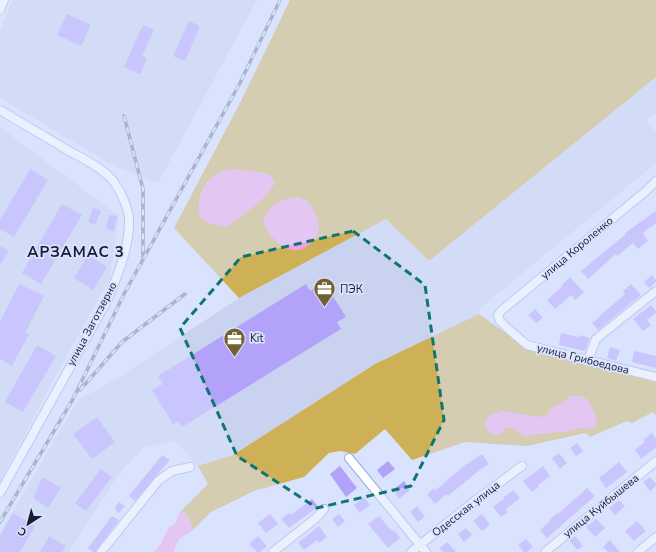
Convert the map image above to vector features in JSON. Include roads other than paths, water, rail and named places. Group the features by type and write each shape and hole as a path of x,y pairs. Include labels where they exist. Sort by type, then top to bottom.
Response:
{"street":[{"path":"0,10 4,0"},
{"name":"улица Заготзерно","path":"0,110 96,166 113,182 125,202 129,218 123,257 116,280 108,298 0,493"},
{"name":"улица Короленко","path":"498,315 656,181"},
{"path":"588,360 596,338 656,291"},
{"name":"улица Грибоедова","path":"498,315 500,321 527,344 656,377"},
{"path":"348,458 426,552"},
{"name":"улица Куйбышева","path":"545,552 654,465"},
{"name":"Одесская улица","path":"411,552 476,500 522,466"},
{"path":"101,552 158,481 172,471 190,467"},
{"path":"273,552 316,518 324,509"},
{"path":"638,552 656,537"}],"railway":[{"path":"0,522 73,399 124,294 240,83 280,0"},
{"path":"124,116 143,189 143,257"},
{"path":"80,390 122,342 185,294"}],"place":[{"name":"ПЭК","path":"324,308"},
{"name":"Kit","path":"235,358"}],"district":[{"name":"АРЗАМАС 3","path":"76,252"}]}
